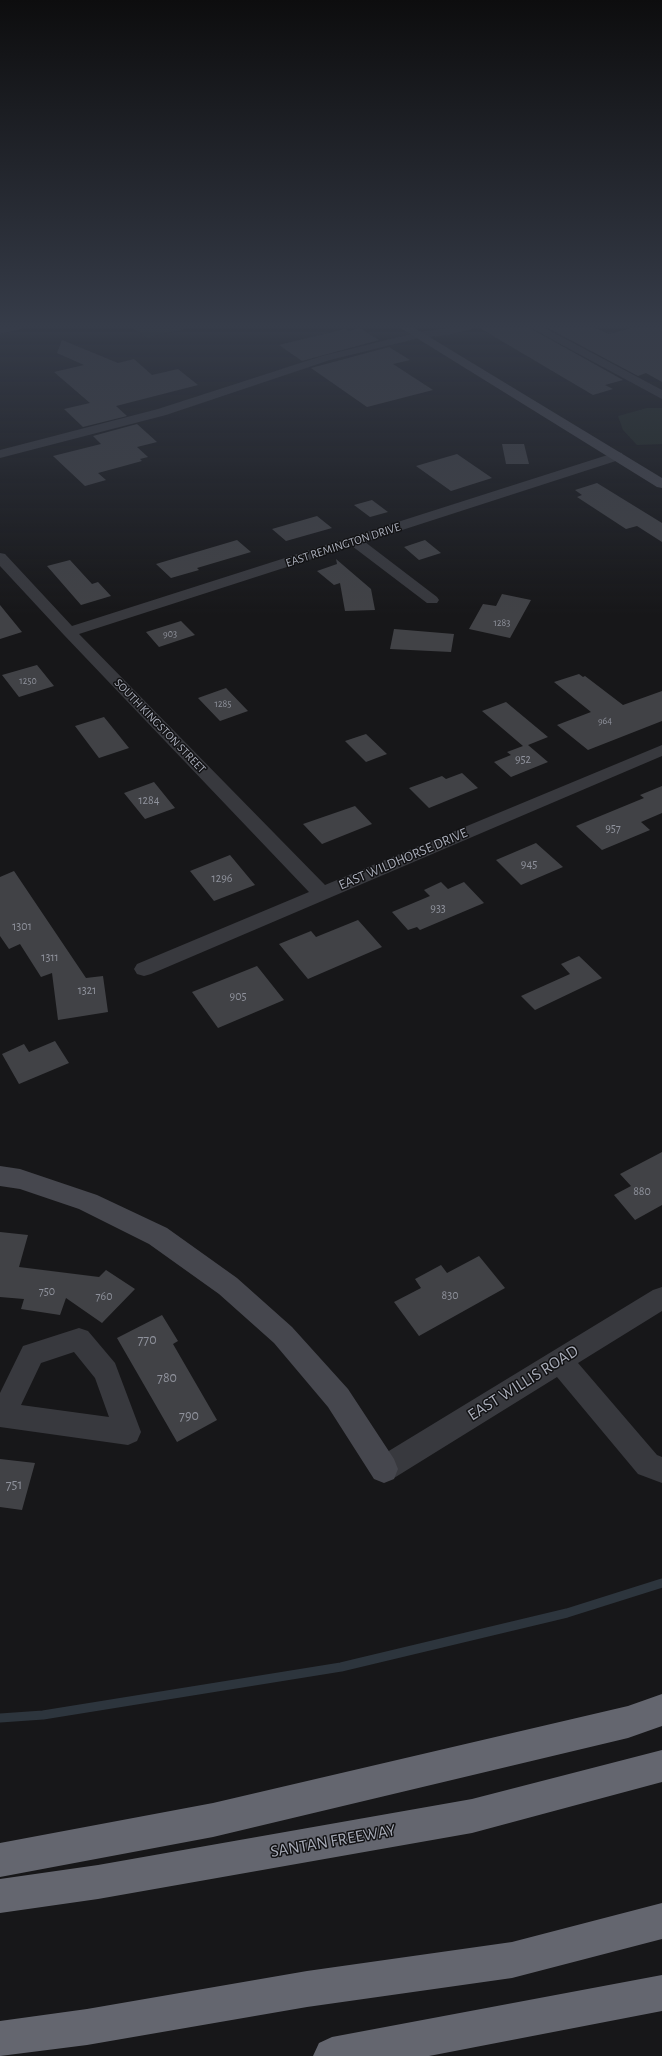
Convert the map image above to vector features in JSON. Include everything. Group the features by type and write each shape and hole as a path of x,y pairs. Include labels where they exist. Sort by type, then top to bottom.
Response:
{"highway":[{"path":"0,1860 20,1855 213,1820 628,1722 662,1710"},
{"name":"SANTAN FREEWAY","path":"0,1896 98,1882 472,1816 662,1766"},
{"path":"0,2039 87,2028 307,1989 512,1960 662,1921"},
{"path":"332,2056 662,1993"}],"main road":[{"path":"563,423 662,484"},
{"path":"0,1176 20,1179 88,1202 158,1236 228,1286 283,1335 338,1398 384,1469"}],"street":[{"path":"0,454 120,423"},
{"name":"EAST REMINGTON DRIVE","path":"69,632 617,456"},
{"path":"355,541 432,600"},
{"name":"SOUTH KINGSTON STREET","path":"0,556 69,632 322,894"},
{"name":"EAST WILDHORSE DRIVE","path":"144,969 662,750"},
{"name":"EAST WILLIS ROAD","path":"384,1469 662,1298"},
{"path":"79,1339 106,1371 128,1432 50,1422 1,1415 32,1354 79,1339"},
{"path":"560,1361 648,1465 662,1470"}],"shaded area":[{"path":"620,423 662,423 662,444 637,445 623,430"}],"building":[{"path":"79,423 99,423 83,427"},
{"path":"137,424 157,442 137,447 148,457 140,459 142,461 98,473 106,480 85,486 53,456 101,444 93,436"},
{"path":"502,444 524,444 529,464 506,464"},
{"path":"457,454 492,478 451,491 416,466"},
{"path":"597,483 662,523 662,542 637,526 626,529 577,497 582,495 575,490"},
{"path":"372,500 388,512 370,517 354,505"},
{"path":"317,516 332,528 286,541 272,529"},
{"path":"237,540 251,552 197,568 199,570 171,578 156,564"},
{"path":"425,540 441,553 419,560 404,547"},
{"path":"336,559 371,589 375,610 345,611 340,583 334,585 317,571 337,564"},
{"path":"70,560 92,584 98,582 111,596 81,605 47,566"},
{"path":"502,594 531,600 510,638 469,629 483,604 496,606"},
{"path":"0,605 22,632 0,639"},
{"path":"181,621 195,635 159,647 146,632"},
{"path":"394,629 454,634 451,652 390,649"},
{"path":"37,665 54,686 19,697 2,675"},
{"path":"579,674 583,677 585,676 623,705 662,691 662,721 588,750 557,725 591,712 554,682"},
{"path":"226,688 248,711 220,721 198,698"},
{"path":"506,702 548,737 528,745 548,762 511,777 494,762 511,755 507,752 523,746 482,711"},
{"path":"104,717 129,748 99,758 75,726"},
{"path":"366,734 387,754 366,762 345,741"},
{"path":"462,773 478,788 429,808 409,788 442,776 446,779"},
{"path":"154,782 175,808 145,819 124,793"},
{"path":"662,786 662,813 641,822 650,830 602,850 576,826 644,798 640,795"},
{"path":"355,806 372,824 322,844 303,824"},
{"path":"536,843 563,867 521,885 496,860"},
{"path":"230,855 255,885 214,901 190,871"},
{"path":"14,871 86,978 103,976 108,1012 58,1020 52,973 41,977 20,944 9,949 0,936 0,877"},
{"path":"441,882 448,889 464,882 484,903 420,930 417,927 408,930 392,912 430,896 424,890"},
{"path":"358,920 382,947 308,979 279,944 311,931 316,937"},
{"path":"579,956 602,978 535,1010 521,996 570,974 561,964"},
{"path":"257,966 284,1000 218,1028 192,992"},
{"path":"55,1041 69,1063 19,1084 2,1054 24,1044 29,1052"},
{"path":"662,1152 662,1205 635,1220 614,1195 631,1186 620,1174"},
{"path":"0,1232 28,1235 19,1267 99,1277 106,1270 135,1289 102,1323 66,1298 60,1315 21,1309 24,1299 0,1297"},
{"path":"479,1256 505,1288 419,1336 394,1302 421,1288 415,1279 441,1265 447,1273"},
{"path":"162,1315 178,1341 173,1344 217,1420 177,1442 117,1338"},
{"path":"0,1459 35,1463 22,1510 0,1507"}],"waterway":[{"path":"0,1718 43,1715 341,1667 567,1613 662,1583"}]}
